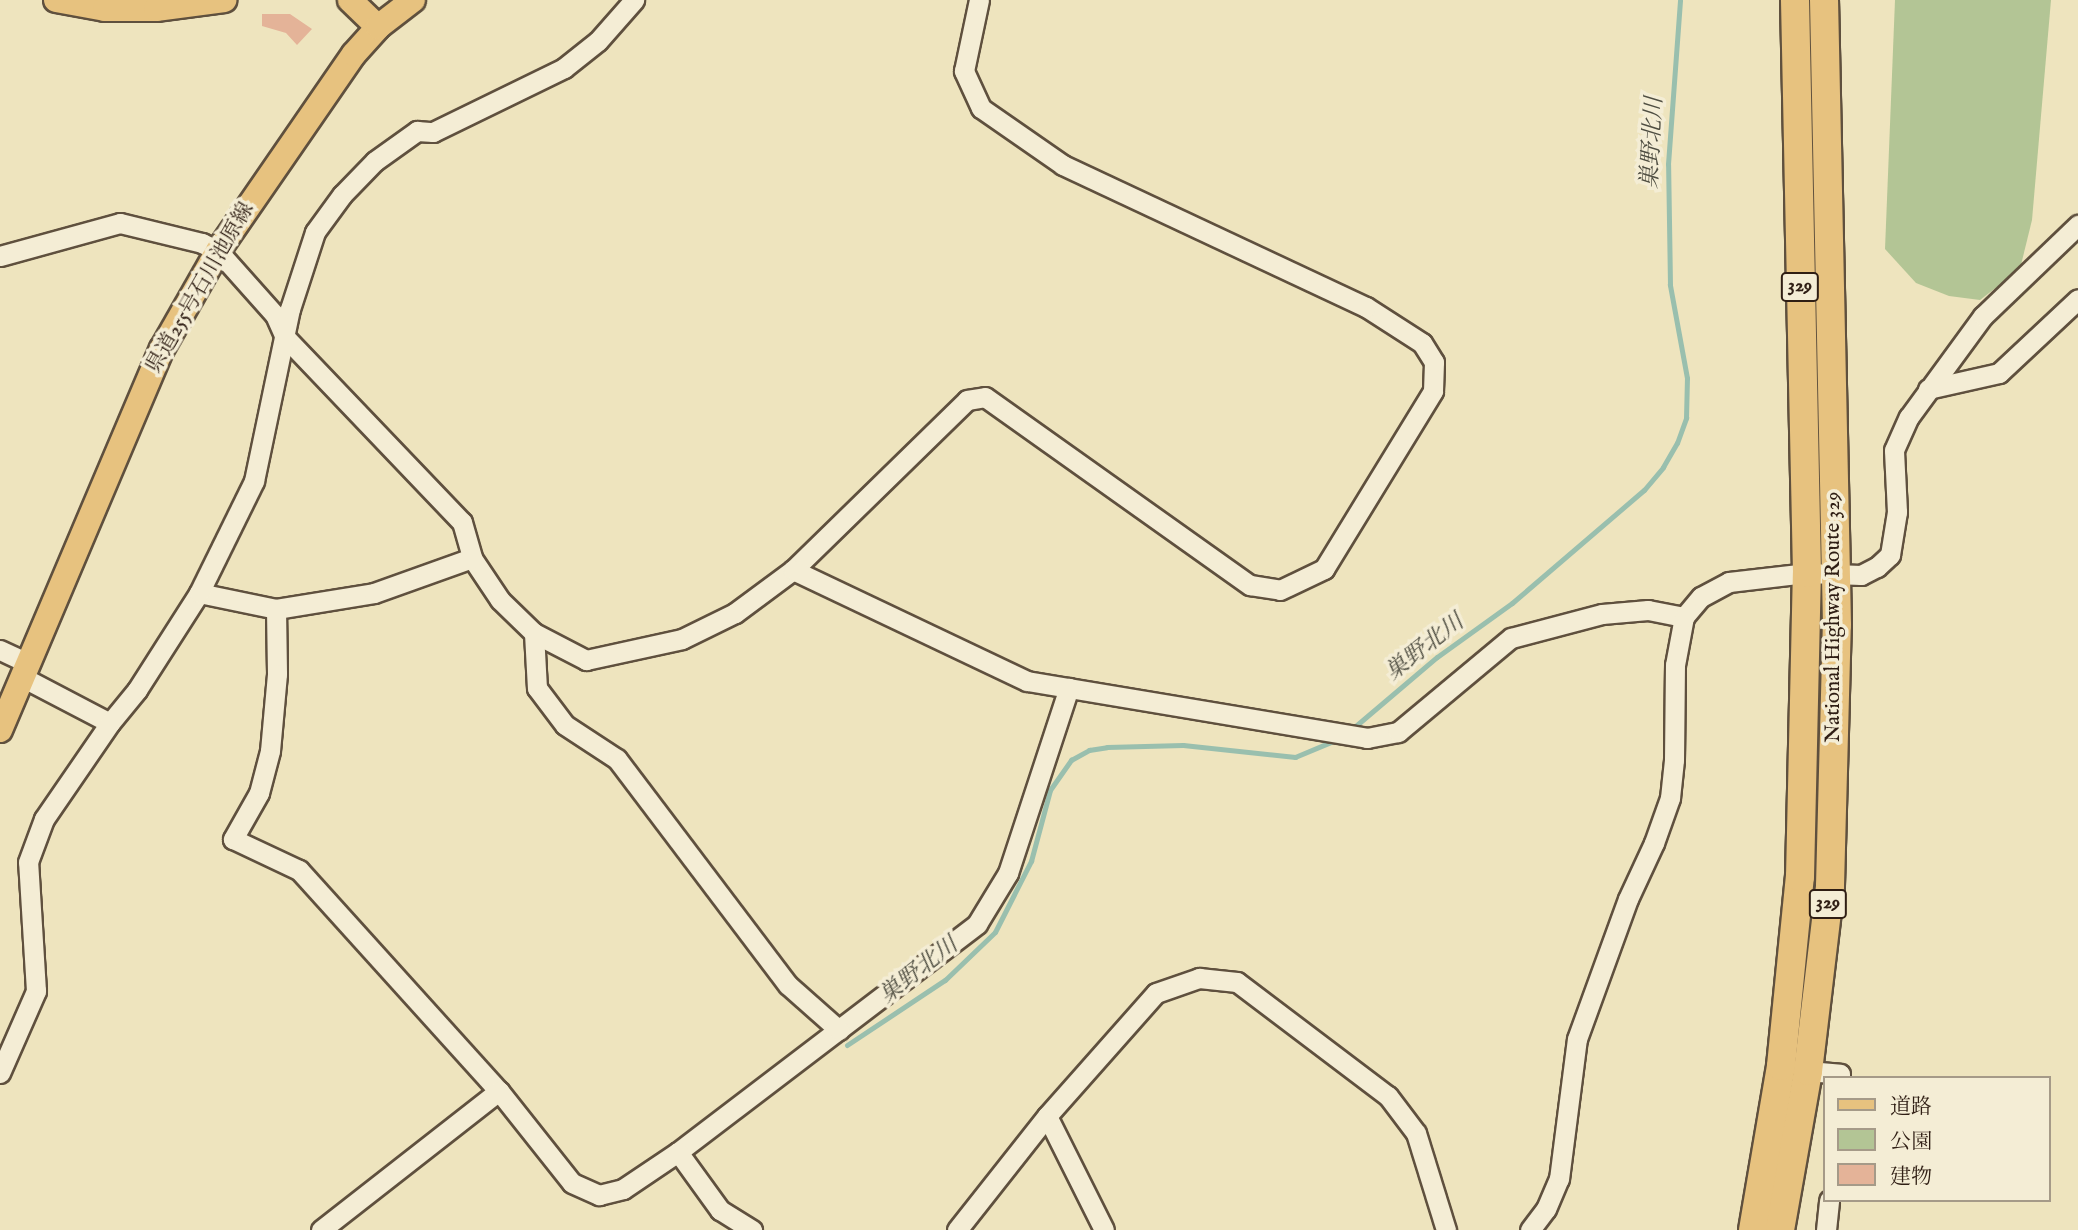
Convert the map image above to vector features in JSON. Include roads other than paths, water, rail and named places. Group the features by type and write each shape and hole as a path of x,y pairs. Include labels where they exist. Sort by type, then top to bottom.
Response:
{"highway":[{"name":"National Highway Route 329","path":"1753,1230 1781,1066 1800,877 1807,573 1795,0"},
{"name":"National Highway Route 329","path":"1780,1230 1808,1071 1830,886 1836,574 1824,0"}],"main road":[{"path":"56,0 105,9 224,0"},
{"path":"350,0 378,27"},
{"name":"県道255号石川池原線","path":"0,730 153,367 218,251 354,54 378,27 413,0"}],"street":[{"path":"0,1073 36,991 28,862 44,819 110,723 137,690 199,593 254,481 290,309 315,232 374,161 417,131 433,131 564,68 598,41 634,0"},
{"path":"0,256 120,223 202,243 218,251 275,315 285,337 462,522 472,558 500,600 534,633 586,660 682,639 734,613 793,570 967,400 985,397 1250,585 1280,590 1324,569 1433,391 1434,362 1422,344 1366,307 1063,165 981,108 964,71 979,0"},
{"path":"1530,1230 1546,1209 1559,1179 1577,1039 1628,899 1654,843 1670,798 1674,760 1675,664 1684,617 1702,597 1729,582 1807,573 1861,575 1877,568 1890,555 1897,512 1894,450 1909,416 1983,316 2078,225"},
{"path":"1928,390 1998,373 2078,299"},
{"path":"199,593 276,609 374,593 472,558"},
{"path":"793,570 1027,681 1367,738 1398,732 1511,638 1602,614 1648,610 1684,617"},
{"path":"276,609 277,674 270,751 259,793 233,839 299,870 499,1091 572,1182 599,1195 623,1189 678,1152 977,924 1008,873 1069,688"},
{"path":"534,633 537,688 558,716 565,725 617,759 788,985 839,1030"},
{"path":"0,650 25,670 110,723"},
{"path":"957,1230 1046,1116 1156,993 1199,978 1237,982 1388,1096 1416,1133 1446,1230"},
{"path":"1808,1071 1840,1076"},
{"path":"321,1230 499,1091"},
{"path":"1046,1116 1104,1230"},
{"path":"678,1152 720,1210 752,1230"},
{"path":"1826,1230 1829,1202"}],"waterway":[{"name":"巣野北川","path":"1352,729 1437,657 1512,603 1644,490 1663,467 1677,443 1686,418 1687,378 1670,285 1668,164 1680,0"},
{"name":"巣野北川","path":"847,1045 945,980 995,932 1031,861 1050,790 1071,760 1089,750 1107,747 1183,745 1295,757 1338,739"}]}
